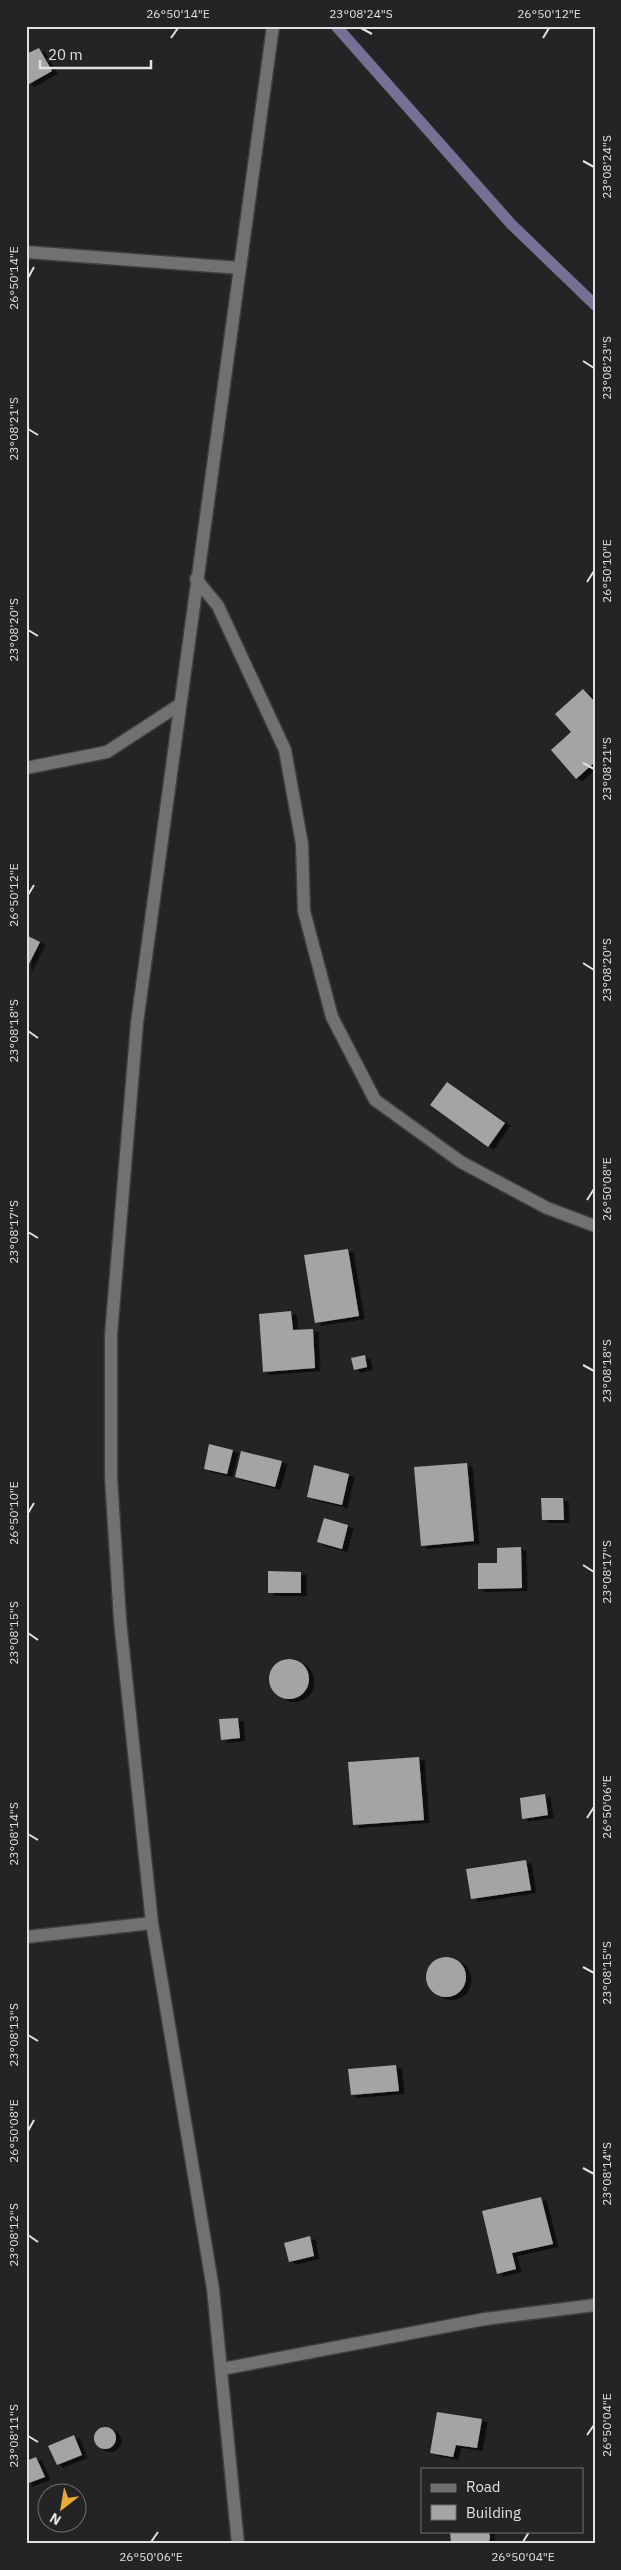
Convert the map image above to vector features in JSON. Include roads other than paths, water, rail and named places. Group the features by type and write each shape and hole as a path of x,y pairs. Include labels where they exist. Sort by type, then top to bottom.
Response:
{"street":[{"path":"238,2544 213,2289 152,1923 120,1620 112,1477 111,1335 137,1022 273,26"},
{"path":"26,252 240,268"},
{"path":"196,579 218,606 285,750 302,844 304,911 332,1017 375,1100 461,1162 547,1208 595,1226"},
{"path":"26,768 107,752 179,705"},
{"path":"26,1937 152,1923"},
{"path":"222,2368 485,2319 595,2305"}],"waterway":[{"path":"336,26 511,224 595,305"}]}
